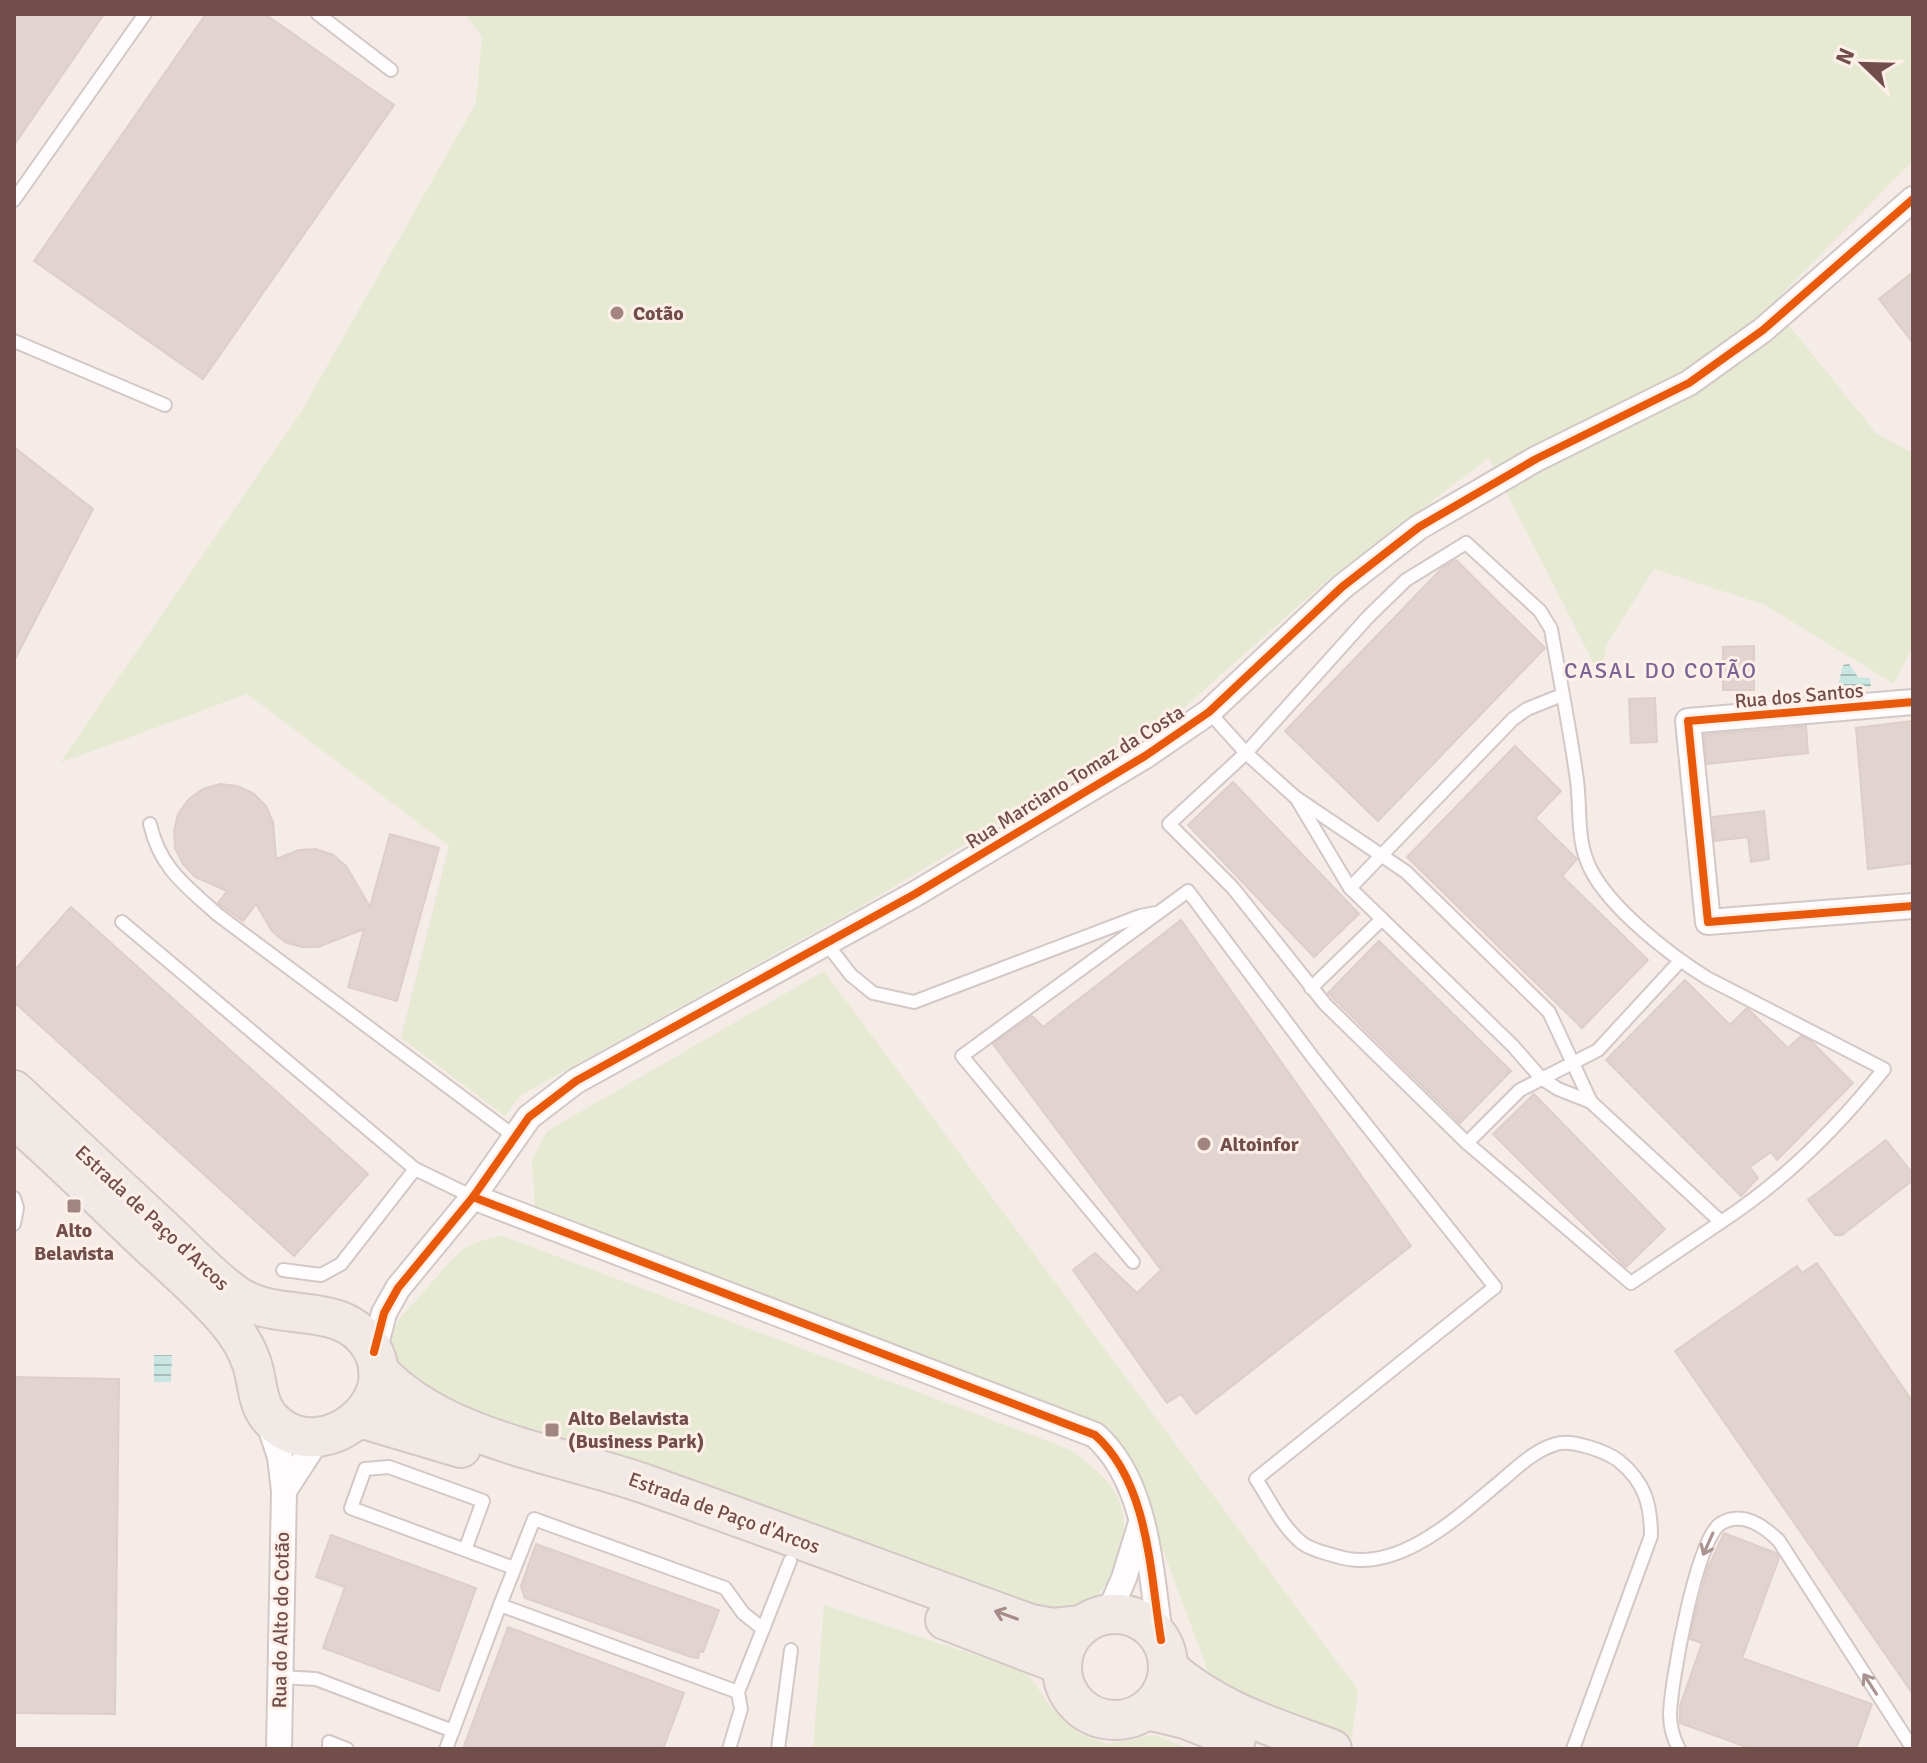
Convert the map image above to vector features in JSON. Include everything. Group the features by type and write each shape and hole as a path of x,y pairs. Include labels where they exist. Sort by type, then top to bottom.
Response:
{"main road":[{"name":"Estrada de Paço d'Arcos","path":"14,1090 237,1296 268,1309 323,1317 357,1329 376,1361 410,1400 471,1428 643,1483 1031,1624 1053,1628 1134,1617 1150,1626 1165,1654 1211,1701 1332,1749"},
{"name":"Estrada de Paço d'Arcos","path":"14,1118 221,1314 247,1353 266,1415"},
{"path":"254,1377 255,1362 269,1337 281,1326 323,1317"},
{"path":"266,1415 279,1427 294,1434 319,1437 348,1429 370,1404 376,1361"},
{"name":"Estrada de Paço d'Arcos","path":"360,1418 638,1505 1062,1665"},
{"path":"1095,1620 1070,1639 1062,1665 1072,1698 1099,1718 1132,1718 1148,1710 1165,1686 1165,1654"},
{"path":"1148,1710 1185,1719 1262,1749"}],"street":[{"name":"Rua Marciano Tomaz da Costa","path":"376,1361 384,1313 398,1288 473,1197 529,1117 576,1081 1014,836 1209,712 1342,587 1419,527 1536,459 1642,409 1701,375 1763,330 1913,199"},
{"name":"Rua dos Santos","path":"1913,702 1688,721 1708,922 1913,906"},
{"path":"473,1197 1095,1435 1111,1449 1142,1520 1165,1654"},
{"name":"Rua Marciano Tomaz da Costa","path":"323,1317 372,1307 398,1288"},
{"name":"Rua do Alto do Cotão","path":"266,1415 280,1457 284,1491 279,1749"},
{"path":"284,1491 319,1437"},
{"path":"1095,1620 1124,1578 1142,1520"}],"lane":[{"path":"14,200 145,14"},
{"path":"318,14 391,70"},
{"path":"14,341 165,405"},
{"path":"1466,543 1540,611 1551,629 1577,783 1580,839 1590,870 1606,893 1680,961 1833,1045 1884,1069 1847,1116 1752,1202 1631,1283 1467,1143 1311,988 1233,888 1169,824 1246,753 1368,617 1406,580 1466,543"},
{"path":"1350,888 1513,719 1527,709 1562,695"},
{"path":"1209,712 1246,753 1295,797 1382,853 1549,1012 1591,1102"},
{"path":"1295,797 1350,888 1513,1046 1541,1078 1558,1089 1591,1102 1721,1222"},
{"path":"150,824 156,851 163,861 178,880 217,914 514,1136"},
{"path":"1133,1262 962,1056 1188,891 1314,1059 1495,1287 1256,1479 1291,1533 1305,1546 1349,1561 1384,1558 1414,1545 1457,1517 1532,1454 1559,1443 1595,1450 1617,1459 1636,1478 1651,1504 1651,1536 1573,1749"},
{"path":"826,943 851,975 873,993 914,1002 1140,916 1162,912"},
{"path":"1311,988 1382,919"},
{"path":"122,922 415,1169 473,1197"},
{"path":"1467,1143 1520,1090 1598,1050 1680,961"},
{"path":"283,1270 321,1275 341,1264 415,1169"},
{"path":"14,1198 17,1208 14,1224"},
{"path":"465,1550 483,1501 389,1467 365,1469 351,1508 465,1550 514,1568"},
{"path":"446,1749 534,1519 725,1588 743,1613 763,1629"},
{"path":"1679,1749 1672,1737 1670,1715 1680,1643 1702,1556 1718,1525 1730,1520 1747,1520 1765,1527 1779,1541 1913,1749"},
{"path":"729,1749 741,1709 738,1692 790,1561"},
{"path":"500,1605 738,1692"},
{"path":"778,1749 791,1650"},
{"path":"280,1677 316,1679 453,1731"},
{"path":"329,1749 329,1742 347,1749"}],"green space":[{"path":"465,14 1913,14 1913,161 1772,304 1876,433 1913,453 1913,646 1894,684 1765,605 1654,569 1607,644 1600,676 1489,458 1329,579 1169,721 860,907 521,1095 505,1116 401,1038 449,846 247,694 60,763 301,412 476,103 482,37"},
{"path":"824,971 1358,1690 1351,1743 1302,1728 1213,1685 1130,1461 1103,1426 554,1222 535,1208 532,1160 547,1131"},
{"path":"503,1236 1069,1449 1103,1477 1118,1498 1124,1534 1115,1569 1095,1598 1066,1619 604,1458 566,1439 505,1428 441,1403 406,1375 396,1358 392,1339 395,1326 456,1255 476,1243"},
{"path":"824,1605 1027,1672 1050,1706 1079,1733 1107,1744 1154,1735 1191,1749 813,1749"}],"water":[{"path":"1849,664 1858,677 1870,678 1871,687 1838,685 1843,665"},
{"path":"154,1355 172,1355 171,1382 154,1382"}],"building":[{"path":"14,14 104,14 14,145"},
{"path":"206,14 265,14 394,105 203,379 34,261"},
{"path":"1913,272 1913,343 1879,299"},
{"path":"14,447 93,509 14,661"},
{"path":"1456,560 1545,648 1378,821 1285,731 1442,568"},
{"path":"1754,646 1754,690 1723,690 1723,647"},
{"path":"1655,698 1657,742 1631,743 1629,699"},
{"path":"1913,721 1913,863 1868,869 1856,728"},
{"path":"1806,726 1808,753 1707,764 1704,735"},
{"path":"1515,746 1561,791 1535,818 1577,859 1562,876 1648,960 1582,1028 1407,857"},
{"path":"1233,782 1359,914 1314,957 1188,825"},
{"path":"220,784 237,786 253,793 266,806 273,822 276,859 299,850 316,849 333,855 346,866 370,907 390,834 439,848 397,1001 348,987 364,929 318,947 301,947 285,942 272,931 256,904 243,921 218,903 227,891 195,877 183,864 175,848 174,831 178,814 189,799 203,789"},
{"path":"1764,811 1769,859 1751,862 1748,837 1715,841 1713,817"},
{"path":"71,907 368,1174 294,1256 14,1002 14,971"},
{"name":"Altoinfor","path":"1181,920 1411,1246 1196,1414 1181,1394 1167,1403 1073,1270 1095,1253 1137,1293 1161,1270 993,1044 1032,1016 1043,1027"},
{"path":"1379,941 1511,1071 1460,1123 1328,993"},
{"path":"1685,980 1730,1025 1747,1008 1788,1048 1801,1036 1812,1042 1853,1083 1777,1160 1771,1152 1750,1167 1758,1178 1741,1196 1606,1060"},
{"path":"1534,1094 1665,1229 1626,1267 1493,1134"},
{"path":"1886,1140 1913,1174 1913,1180 1842,1235 1835,1235 1808,1200"},
{"path":"1817,1263 1913,1402 1913,1694 1675,1351 1797,1266 1802,1273"},
{"path":"14,1377 119,1379 115,1714 14,1713"},
{"path":"1724,1533 1776,1553 1779,1558 1742,1658 1872,1704 1856,1749 1752,1749 1680,1723 1680,1706 1702,1643 1690,1639 1695,1615 1707,1570"},
{"path":"331,1535 476,1588 439,1691 323,1648 345,1587 316,1577"},
{"path":"536,1544 719,1610 703,1652 700,1651 698,1658 691,1657 525,1598 521,1586"},
{"path":"508,1627 684,1693 663,1749 463,1749"}],"cycle path":[{"path":"374,1352 384,1313 398,1288 473,1197 529,1117 576,1081 915,894 1145,756 1209,712 1342,587 1419,527 1536,459 1689,383 1763,330 1913,199"},
{"path":"1913,702 1688,721 1708,922 1913,906"},
{"path":"473,1197 1095,1435 1113,1455 1137,1503 1150,1558 1161,1640"}],"place":[{"name":"Cotão","path":"617,313"},
{"name":"Altoinfor","path":"1204,1144"},
{"name":"Alto Belavista","path":"74,1206"},
{"name":"Alto Belavista (Business Park)","path":"552,1430"}],"district":[{"name":"CASAL DO COTÃO","path":"1661,670"}]}
